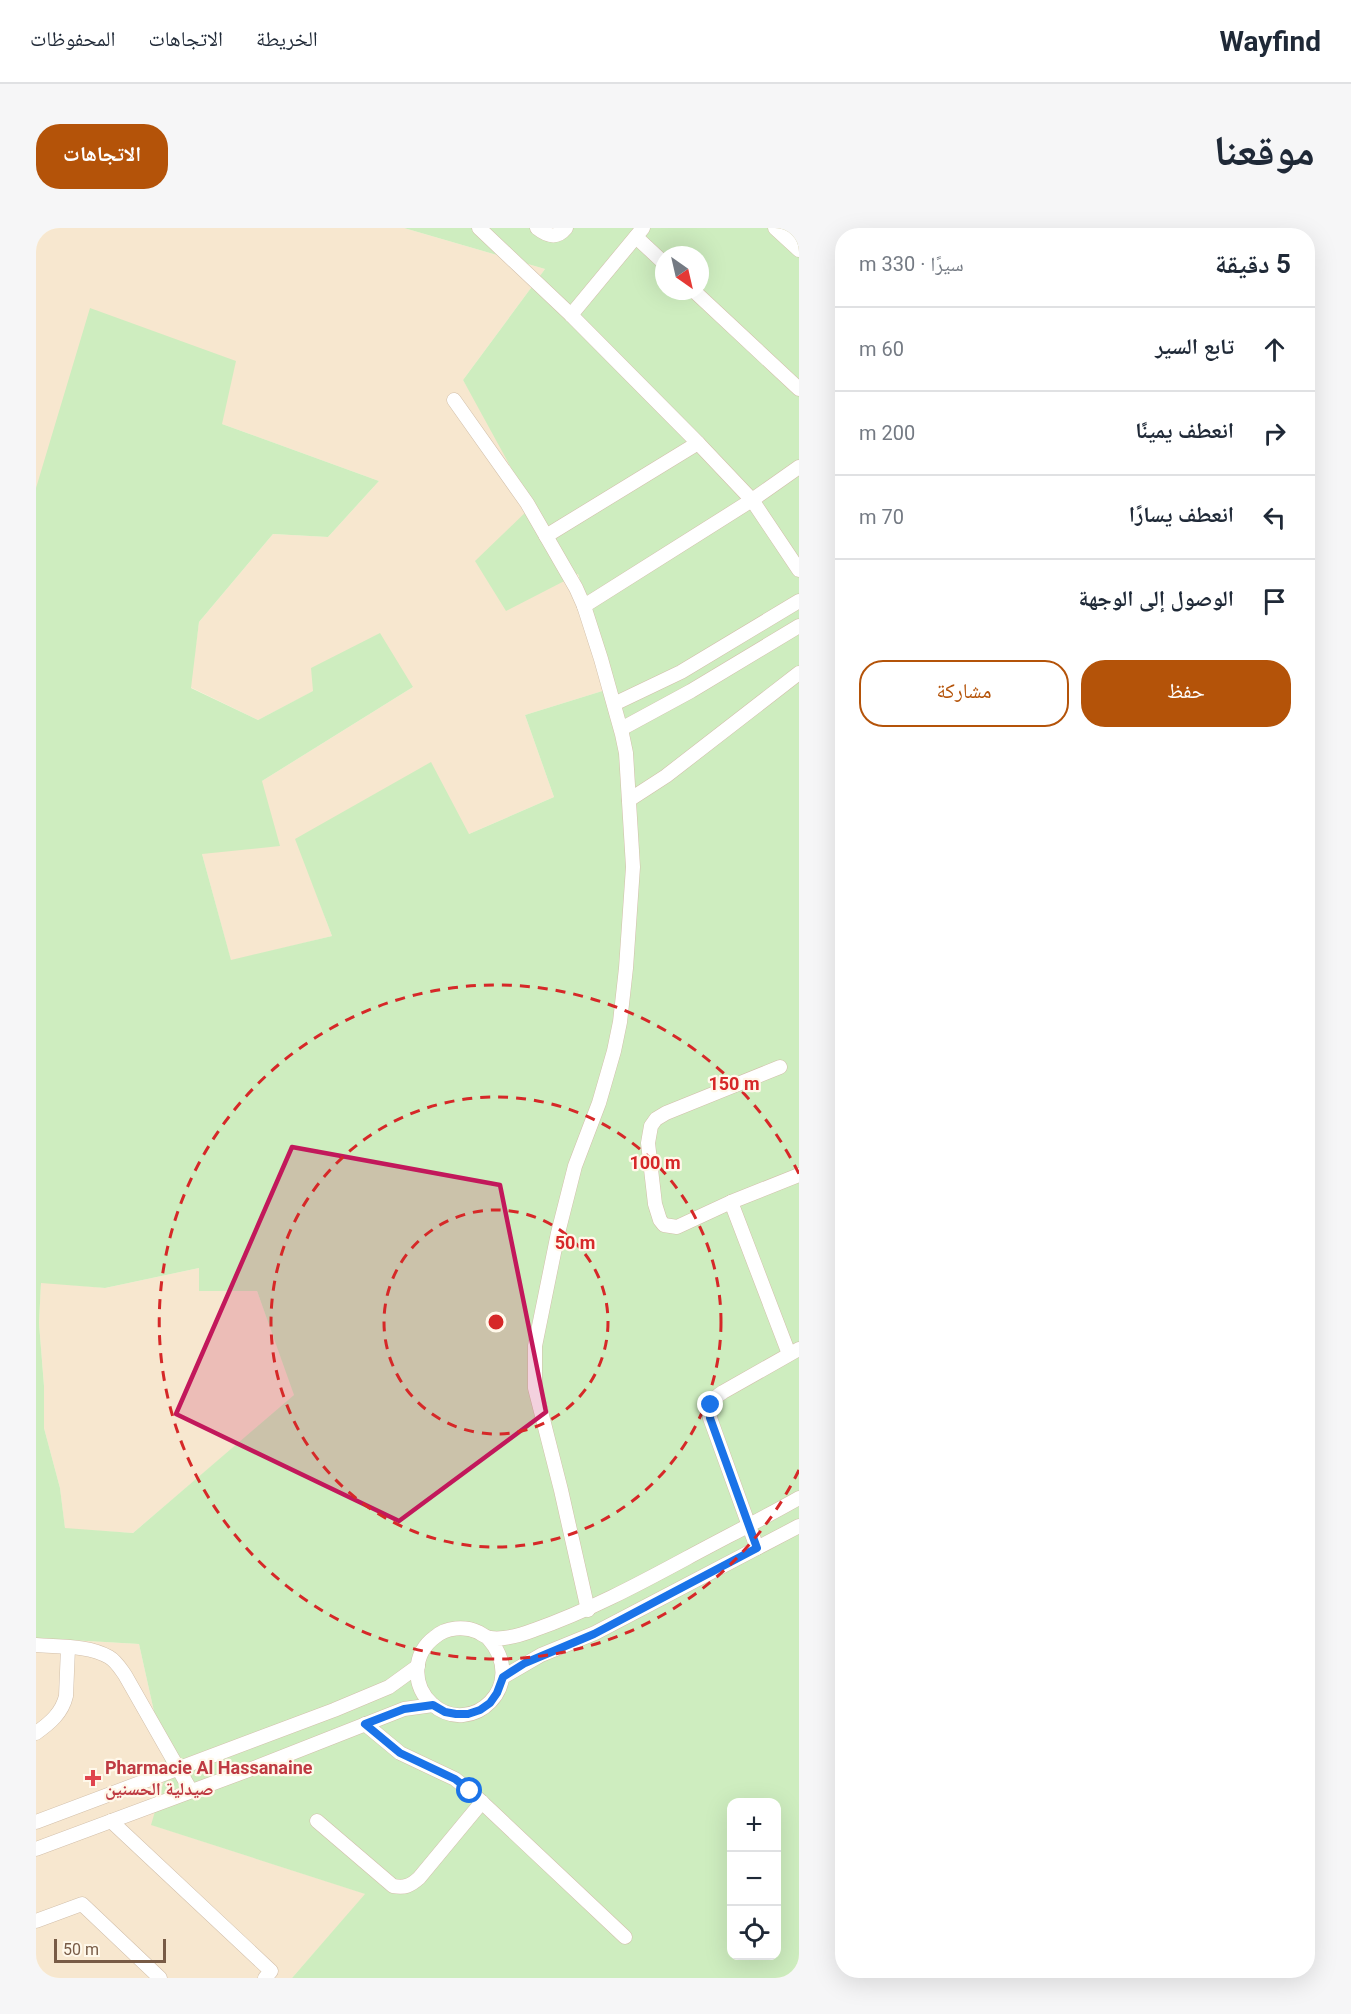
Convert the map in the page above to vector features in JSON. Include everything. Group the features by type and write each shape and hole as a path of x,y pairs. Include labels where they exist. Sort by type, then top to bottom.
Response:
{"street":[{"path":"479,228 571,315 752,500 799,570"},
{"path":"537,228 545,234 555,236 566,228"},
{"path":"775,228 799,250"},
{"path":"571,315 639,232 655,252"},
{"path":"704,300 799,389"},
{"path":"454,400 527,503 584,606 614,704 626,753 633,867 620,1022 599,1103 574,1166 535,1346 535,1388 588,1610"},
{"path":"546,536 698,443"},
{"path":"584,606 752,500 799,467"},
{"path":"614,704 681,672 799,601"},
{"path":"621,729 691,691 799,626"},
{"path":"629,800 666,776 799,673"},
{"path":"780,1067 656,1119 651,1126 648,1143 657,1214 664,1225 677,1227 730,1202 799,1175"},
{"path":"730,1202 794,1351 723,1392 711,1405 710,1418 757,1548"},
{"path":"488,1638 510,1637 588,1610 799,1498"},
{"path":"503,1677 542,1654 594,1634 799,1526"},
{"path":"463,1628 477,1631 496,1647 502,1658 503,1677 497,1693 490,1703 480,1710 468,1714 445,1712 433,1705 424,1695 418,1682 420,1655 437,1635 450,1629 463,1628"},
{"path":"36,1645 86,1650 100,1653 115,1661 126,1675 192,1791"},
{"path":"36,1733 53,1720 64,1704 68,1648"},
{"path":"36,1822 334,1710 389,1687 418,1666"},
{"path":"36,1849 404,1709 433,1705"},
{"path":"365,1724 400,1753 455,1779 625,1937"},
{"path":"317,1821 393,1886 402,1888 410,1886 419,1878 482,1802"},
{"path":"111,1821 271,1971 265,1978"},
{"path":"36,1921 82,1904 160,1978"}],"highlighted area":[{"path":"292,1147 500,1185 546,1412 399,1521 176,1414"}],"shaded area":[{"path":"36,228 404,228 545,269 463,380 577,573 612,688 525,715 554,797 469,834 296,839 332,936 231,961 202,854 262,781 413,687 314,691 258,720 190,687 199,622 273,534 328,537 379,481 222,424 36,488"},
{"path":"199,1268 200,1291 257,1291 295,1395 133,1533 65,1529 60,1488 44,1428 44,1386 39,1323 41,1282 105,1288"},
{"path":"36,1638 139,1644 167,1770 152,1825 366,1894 292,1978 36,1978"}],"green space":[{"path":"404,228 799,228 799,1978 292,1978 365,1894 151,1825 167,1770 139,1644 36,1638 36,488 90,308 236,361 222,424 379,481 328,537 273,534 199,622 191,688 258,720 313,691 311,668 380,633 413,687 262,781 280,846 202,854 231,960 332,936 295,839 431,762 469,834 554,797 525,715 612,688 578,574 506,611 475,561 532,506 463,380 545,269","holes":["199,1268 199,1291 257,1291 294,1395 133,1533 65,1528 60,1488 44,1428 44,1386 39,1323 41,1283 105,1288"]}],"place":[{"name":"Pharmacie Al Hassanaine صيدلية الحسنين","path":"93,1778"}],"route":[{"path":"470,1791 455,1779 400,1753 365,1724 404,1709 433,1705 445,1712 456,1714 468,1714 480,1710 490,1703 497,1693 503,1677 525,1663 594,1634 757,1548 710,1418 711,1405"}]}
